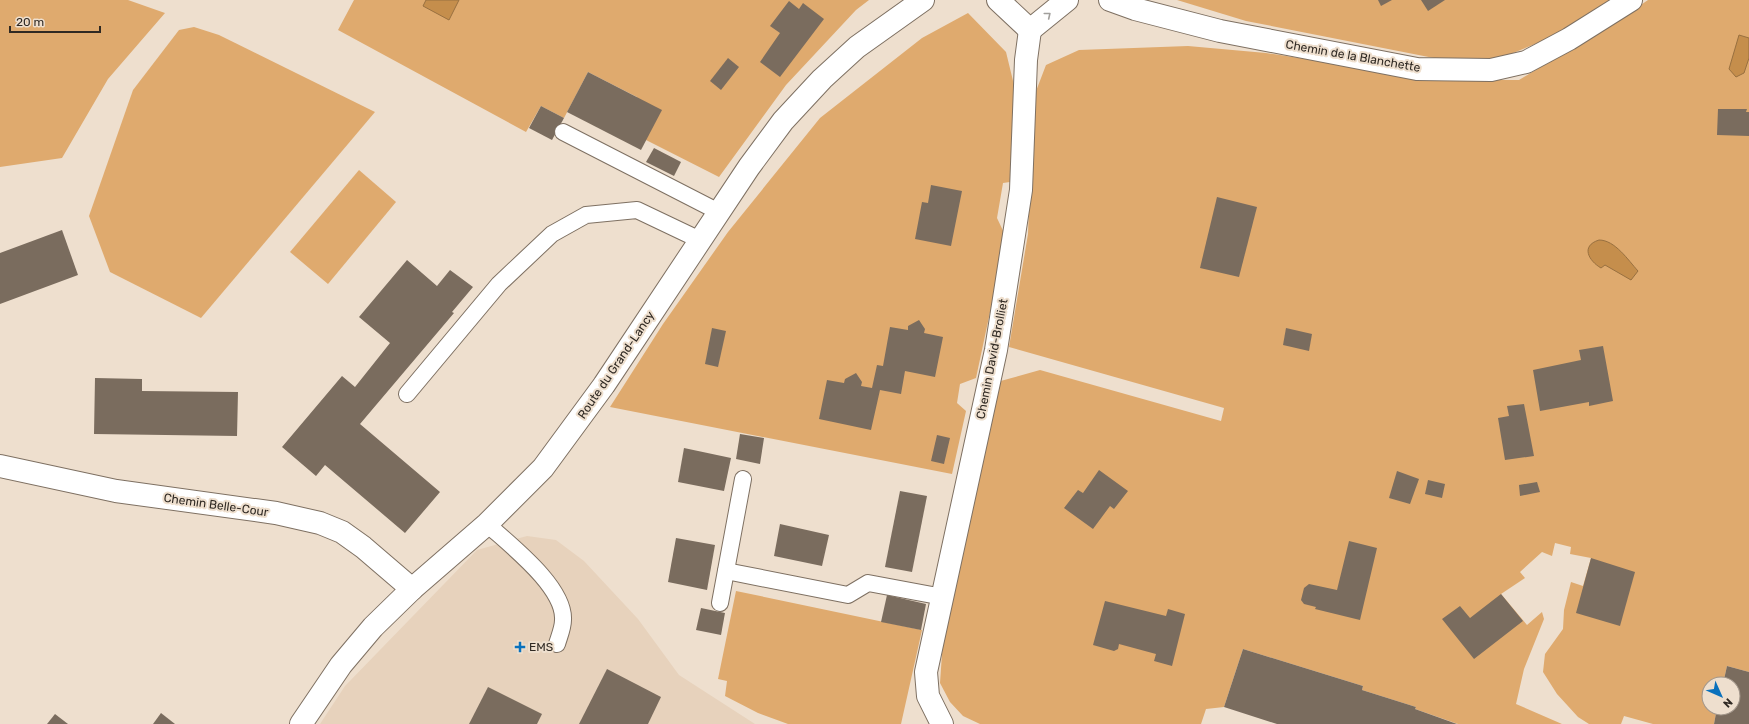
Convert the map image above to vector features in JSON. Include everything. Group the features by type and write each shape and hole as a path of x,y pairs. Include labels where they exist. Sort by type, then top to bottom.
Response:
{"street":[{"name":"Route du Grand-Lancy","path":"301,724 341,665 373,627 412,589 487,524 542,468 566,438 604,385 749,167 784,121 822,79 857,47 923,0"},
{"path":"998,0 1030,30 1067,0"},
{"name":"Chemin de la Blanchette","path":"1110,0 1135,9 1220,31 1417,69 1491,70 1526,62 1569,39 1631,0"},
{"name":"Chemin David-Brolliet","path":"942,724 928,696 926,672 996,350 1021,190 1026,60 1030,30"},
{"name":"Chemin Belle-Cour","path":"0,466 116,491 276,513 320,523 342,532 363,547 412,589"}],"lane":[{"path":"563,132 719,212"},
{"path":"407,394 499,284 552,234 586,215 638,210 700,240"},
{"path":"720,603 743,479"},
{"path":"487,524 548,582 559,600 563,620 557,644"},
{"path":"726,571 848,595 868,583 943,597"}],"shaded area":[{"path":"0,0 128,0 165,13 108,79 62,158 0,167"},
{"path":"354,0 869,0 856,10 786,85 719,177 646,140 637,97 588,72 564,118 541,106 526,132 338,30"},
{"path":"426,0 459,0 449,20 423,6"},
{"path":"1177,0 1611,0 1569,30 1496,60 1444,60 1246,21"},
{"path":"1648,0 1749,0 1749,672 1727,666 1725,676 1701,676 1701,716 1716,716 1714,724 1653,724 1624,716 1621,724 1589,724 1578,717 1557,694 1543,672 1545,654 1563,629 1564,610 1571,582 1583,586 1591,558 1570,554 1571,547 1555,543 1552,556 1542,552 1520,572 1525,578 1501,594 1527,625 1542,612 1544,619 1524,669 1516,704 1562,724 1458,724 1415,709 1416,707 1362,690 1363,686 1243,649 1224,707 1206,709 1201,724 980,724 963,716 950,702 940,683 944,625 997,382 1040,370 1221,421 1224,408 1009,347 1028,234 1033,99 1046,65 1079,50 1188,46 1266,53 1442,80 1519,80 1616,22"},
{"path":"968,13 1006,52 1014,85 1010,182 1003,183 997,218 1006,237 976,378 960,384 957,403 966,411 952,474 610,407 663,324 728,232 820,118 922,38"},
{"path":"194,27 219,35 375,112 201,318 110,272 89,216 133,90 179,30"},
{"path":"1739,35 1749,38 1749,58 1744,73 1736,77 1729,69"},
{"path":"359,170 396,202 328,284 290,252"},
{"path":"1599,240 1610,243 1616,247 1638,271 1631,280 1605,265 1601,268 1593,262 1588,254 1588,250 1593,243"},
{"name":"EMS","path":"527,536 556,540 584,561 638,619 679,675 755,724 320,724 345,686 477,550"},
{"path":"736,591 922,630 901,724 788,724 758,713 725,696 727,681 718,679"}],"building":[{"path":"1378,0 1392,0 1381,6"},
{"path":"1421,0 1445,0 1428,11"},
{"path":"789,1 799,9 803,3 824,19 780,77 760,62 780,33 770,26"},
{"path":"728,58 739,67 721,90 710,81"},
{"path":"588,72 662,110 641,150 567,112"},
{"path":"541,106 564,118 552,140 529,128"},
{"path":"1718,109 1747,109 1746,112 1749,112 1749,136 1717,135"},
{"path":"654,148 681,162 674,176 646,162"},
{"path":"931,185 962,191 951,246 915,239 922,202 928,203"},
{"path":"1217,197 1257,207 1239,277 1200,268"},
{"path":"62,230 78,275 0,304 0,253"},
{"path":"407,260 437,286 450,270 473,287 452,312 454,313 360,424 440,492 405,533 325,465 316,476 282,447 342,376 355,387 390,343 359,317"},
{"path":"919,320 925,329 924,333 943,337 935,377 905,371 901,394 880,390 871,430 819,419 827,380 844,383 845,379 856,373 862,382 861,386 872,388 877,365 883,366 890,327 908,330 908,326"},
{"path":"712,328 726,331 718,367 705,364"},
{"path":"1286,328 1312,334 1309,351 1283,345"},
{"path":"1603,346 1613,401 1589,406 1589,402 1540,411 1533,370 1581,360 1579,350"},
{"path":"95,378 142,379 142,391 238,392 237,436 94,434"},
{"path":"1524,404 1534,456 1505,460 1498,418 1509,416 1507,406"},
{"path":"740,434 764,438 760,464 736,459"},
{"path":"937,435 950,438 944,464 931,461"},
{"path":"684,448 731,458 724,491 678,482"},
{"path":"1099,470 1128,491 1114,509 1110,506 1093,529 1064,508 1078,490 1083,493"},
{"path":"1397,471 1419,479 1410,504 1389,498"},
{"path":"1428,480 1445,484 1442,498 1425,494"},
{"path":"1537,482 1540,492 1520,496 1519,485"},
{"path":"900,491 927,496 912,572 885,567"},
{"path":"780,524 829,535 822,566 774,556"},
{"path":"676,538 715,545 707,590 668,582"},
{"path":"1349,541 1377,548 1360,620 1315,609 1316,607 1304,604 1301,600 1304,588 1309,584 1337,590"},
{"path":"1591,558 1635,572 1620,626 1576,613"},
{"path":"1501,594 1523,621 1474,659 1442,619 1460,606 1470,618"},
{"path":"887,595 926,604 921,630 881,622"},
{"path":"1105,601 1166,616 1168,609 1185,614 1172,666 1154,661 1156,654 1119,644 1118,649 1114,651 1093,645"},
{"path":"701,608 725,613 721,635 696,630"},
{"path":"1243,649 1363,686 1362,690 1416,707 1415,709 1457,724 1277,724 1224,707"},
{"path":"1727,666 1749,672 1749,724 1714,724 1716,716 1741,716 1741,676 1725,676"},
{"path":"607,669 661,697 648,724 579,724"},
{"path":"488,687 542,714 537,724 469,724"},
{"path":"161,713 175,724 153,724"},
{"path":"55,714 68,724 47,724"}],"place":[{"name":"EMS","path":"520,647"}]}
